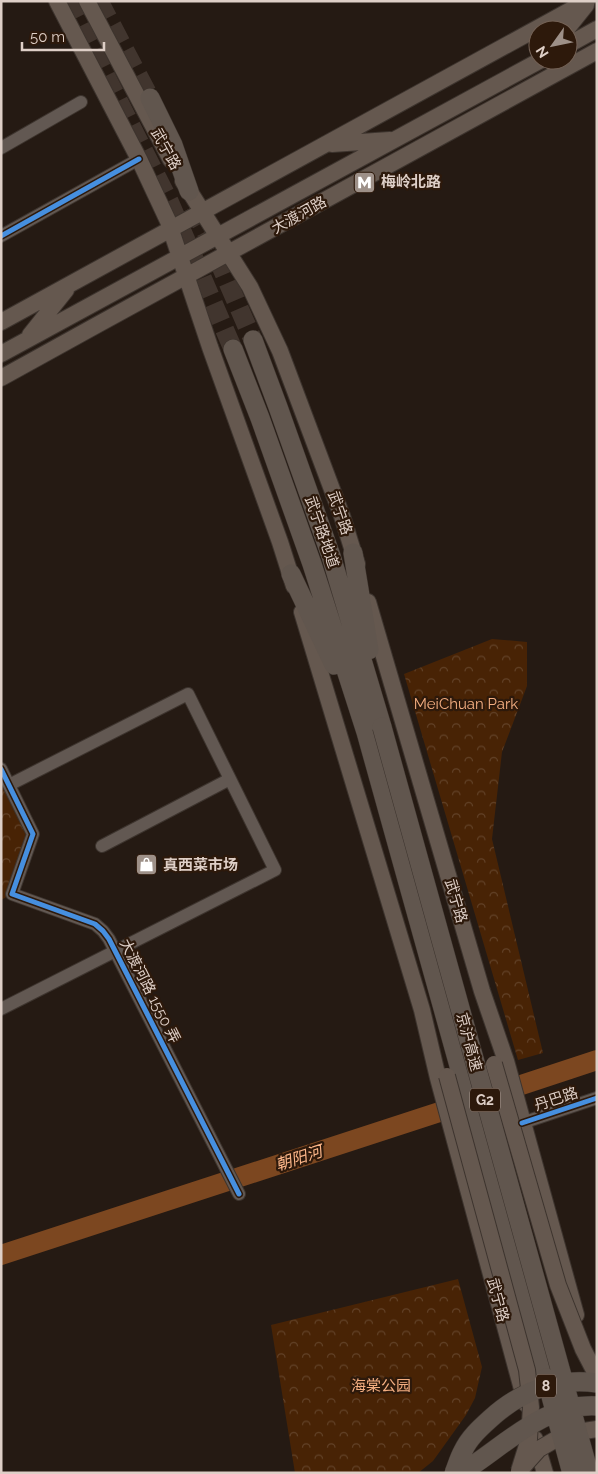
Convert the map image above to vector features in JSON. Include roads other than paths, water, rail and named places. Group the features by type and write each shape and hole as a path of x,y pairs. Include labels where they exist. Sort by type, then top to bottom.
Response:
{"highway":[{"path":"150,98 173,144 189,191"},
{"name":"武宁路地道","path":"253,340 331,556 374,730"},
{"name":"武宁路地道","path":"233,349 374,730"},
{"path":"353,553 374,730"},
{"path":"291,574 374,730"},
{"name":"京沪高速","path":"374,730 572,1473"},
{"name":"京沪高速","path":"374,730 589,1473"},
{"name":"8","path":"454,1473 463,1450 478,1429 501,1409 528,1392 554,1384 585,1381 597,1383"},
{"path":"461,1473 476,1464 516,1433 546,1416 568,1408 597,1406"}],"main road":[{"name":"武宁路","path":"57,1 161,204 291,574 443,1077 451,1128 545,1473"},
{"name":"武宁路","path":"88,1 165,150 250,287 280,351 309,425 353,553 482,991 500,1062"},
{"path":"574,20 588,1"},
{"path":"1,322 588,1"},
{"path":"578,39 597,29"},
{"name":"大渡河路","path":"1,378 597,51"},
{"name":"大渡河路","path":"1,354 528,67"},
{"path":"325,145 394,140"},
{"path":"25,341 71,284"},
{"path":"500,1062 521,1117 597,1387"},
{"path":"500,1062 558,1286 583,1349 597,1376"},
{"path":"443,1077 527,1370 531,1407 529,1438 518,1472"},
{"path":"449,1473 468,1462 519,1444 533,1429"},
{"path":"518,1472 539,1449 565,1434 597,1429"}],"street":[{"path":"1,148 81,102"},
{"path":"1,236 139,159"},
{"path":"1,1009 276,870 188,694 9,785"},
{"name":"大渡河路 1550 弄","path":"1,769 33,834 7,897 95,924 106,935 239,1194"},
{"path":"102,846 230,780"},
{"name":"丹巴路","path":"521,1117 597,1098"}],"waterway":[{"name":"朝阳河","path":"497,1093 597,1060"},
{"name":"朝阳河","path":"1,1255 464,1104"}],"tunnel":[{"path":"68,1 169,201 233,349"},
{"path":"99,1 150,98"},
{"path":"192,207 206,232 253,340"}],"place":[{"name":"梅岭北路","path":"365,182"},
{"name":"真西菜市场","path":"147,865"}],"park label":[{"name":"MeiChuan Park","path":"466,704"},
{"name":"海棠公园","path":"381,1386"}]}
